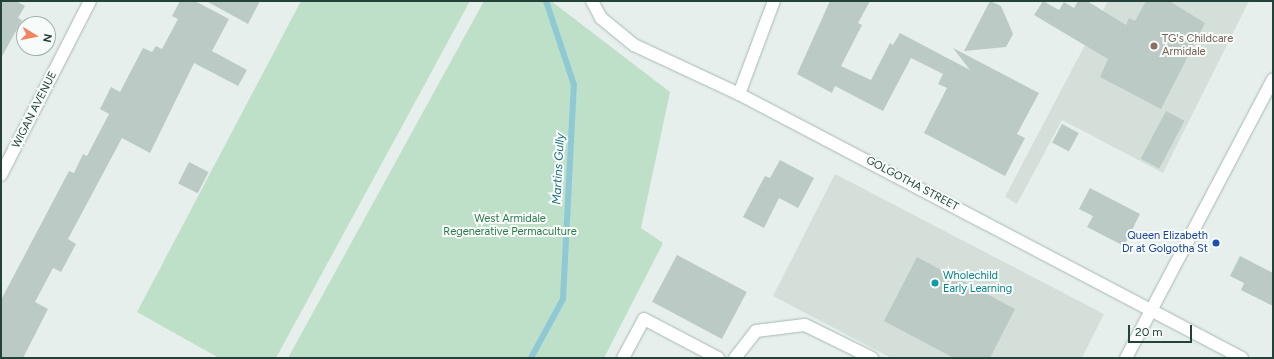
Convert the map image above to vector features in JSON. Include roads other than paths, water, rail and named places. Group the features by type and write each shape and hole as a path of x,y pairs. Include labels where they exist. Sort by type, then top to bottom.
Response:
{"street":[{"name":"WIGAN AVENUE","path":"1,175 90,1"},
{"name":"GOLGOTHA STREET","path":"592,1 601,18 634,45 739,94 1242,358"},
{"path":"739,94 774,1"},
{"path":"1126,358 1273,79"},
{"path":"624,358 644,319 718,358"},
{"path":"736,358 756,331 805,325 872,358"}],"waterway":[{"name":"Martins Gully","path":"531,358 563,299 574,85 546,1"}],"place":[{"name":"TG's Childcare Armidale","path":"1154,46"},
{"name":"Queen Elizabeth Dr at Golgotha St","path":"1216,243"},
{"name":"Wholechild Early Learning","path":"935,283"}],"park label":[{"name":"West Armidale Regenerative Permaculture","path":"510,226"}]}
